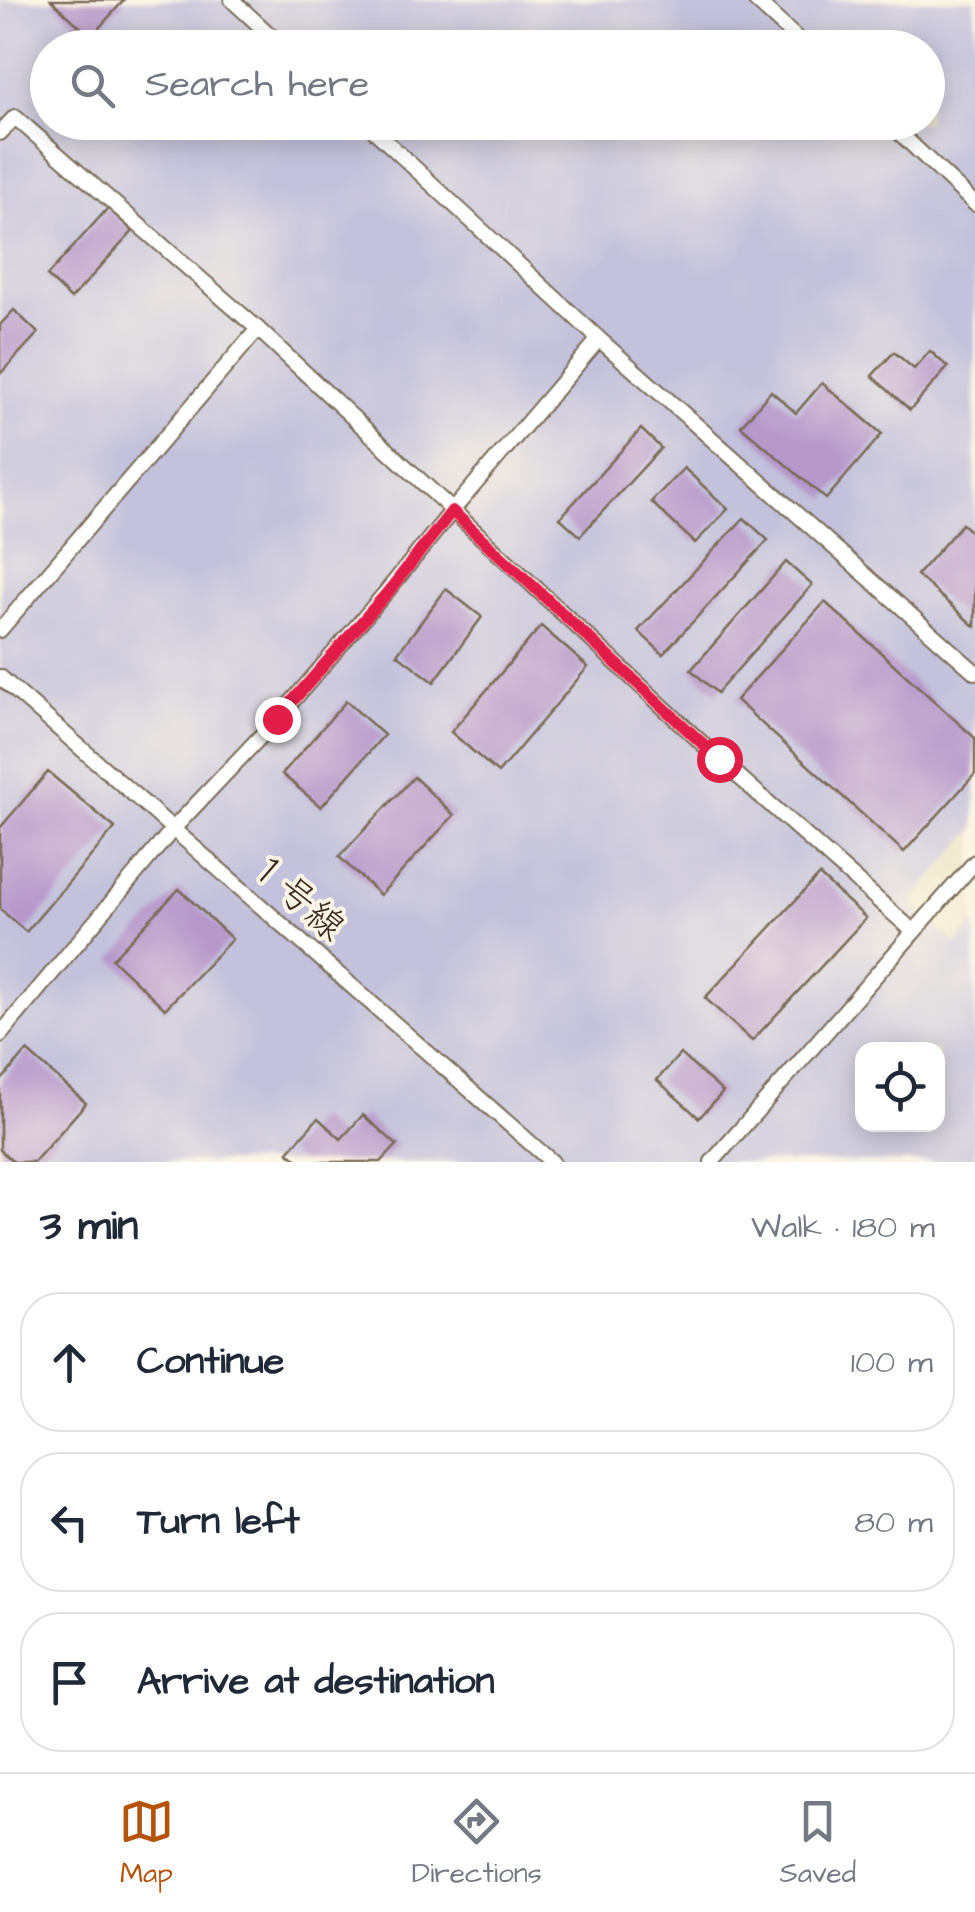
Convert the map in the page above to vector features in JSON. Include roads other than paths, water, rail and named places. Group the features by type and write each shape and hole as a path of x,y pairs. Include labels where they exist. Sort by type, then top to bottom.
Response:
{"lane":[{"path":"232,0 264,30"},
{"path":"756,0 788,30"},
{"path":"0,132 15,117 30,130"},
{"path":"41,140 258,329 719,759 912,931"},
{"path":"384,140 600,339 975,672"},
{"path":"907,140 975,204"},
{"path":"0,630 258,329"},
{"path":"0,1036 173,830 388,592 600,339"},
{"name":"１号線","path":"0,677 552,1162"},
{"path":"712,1162 975,862"}]}
